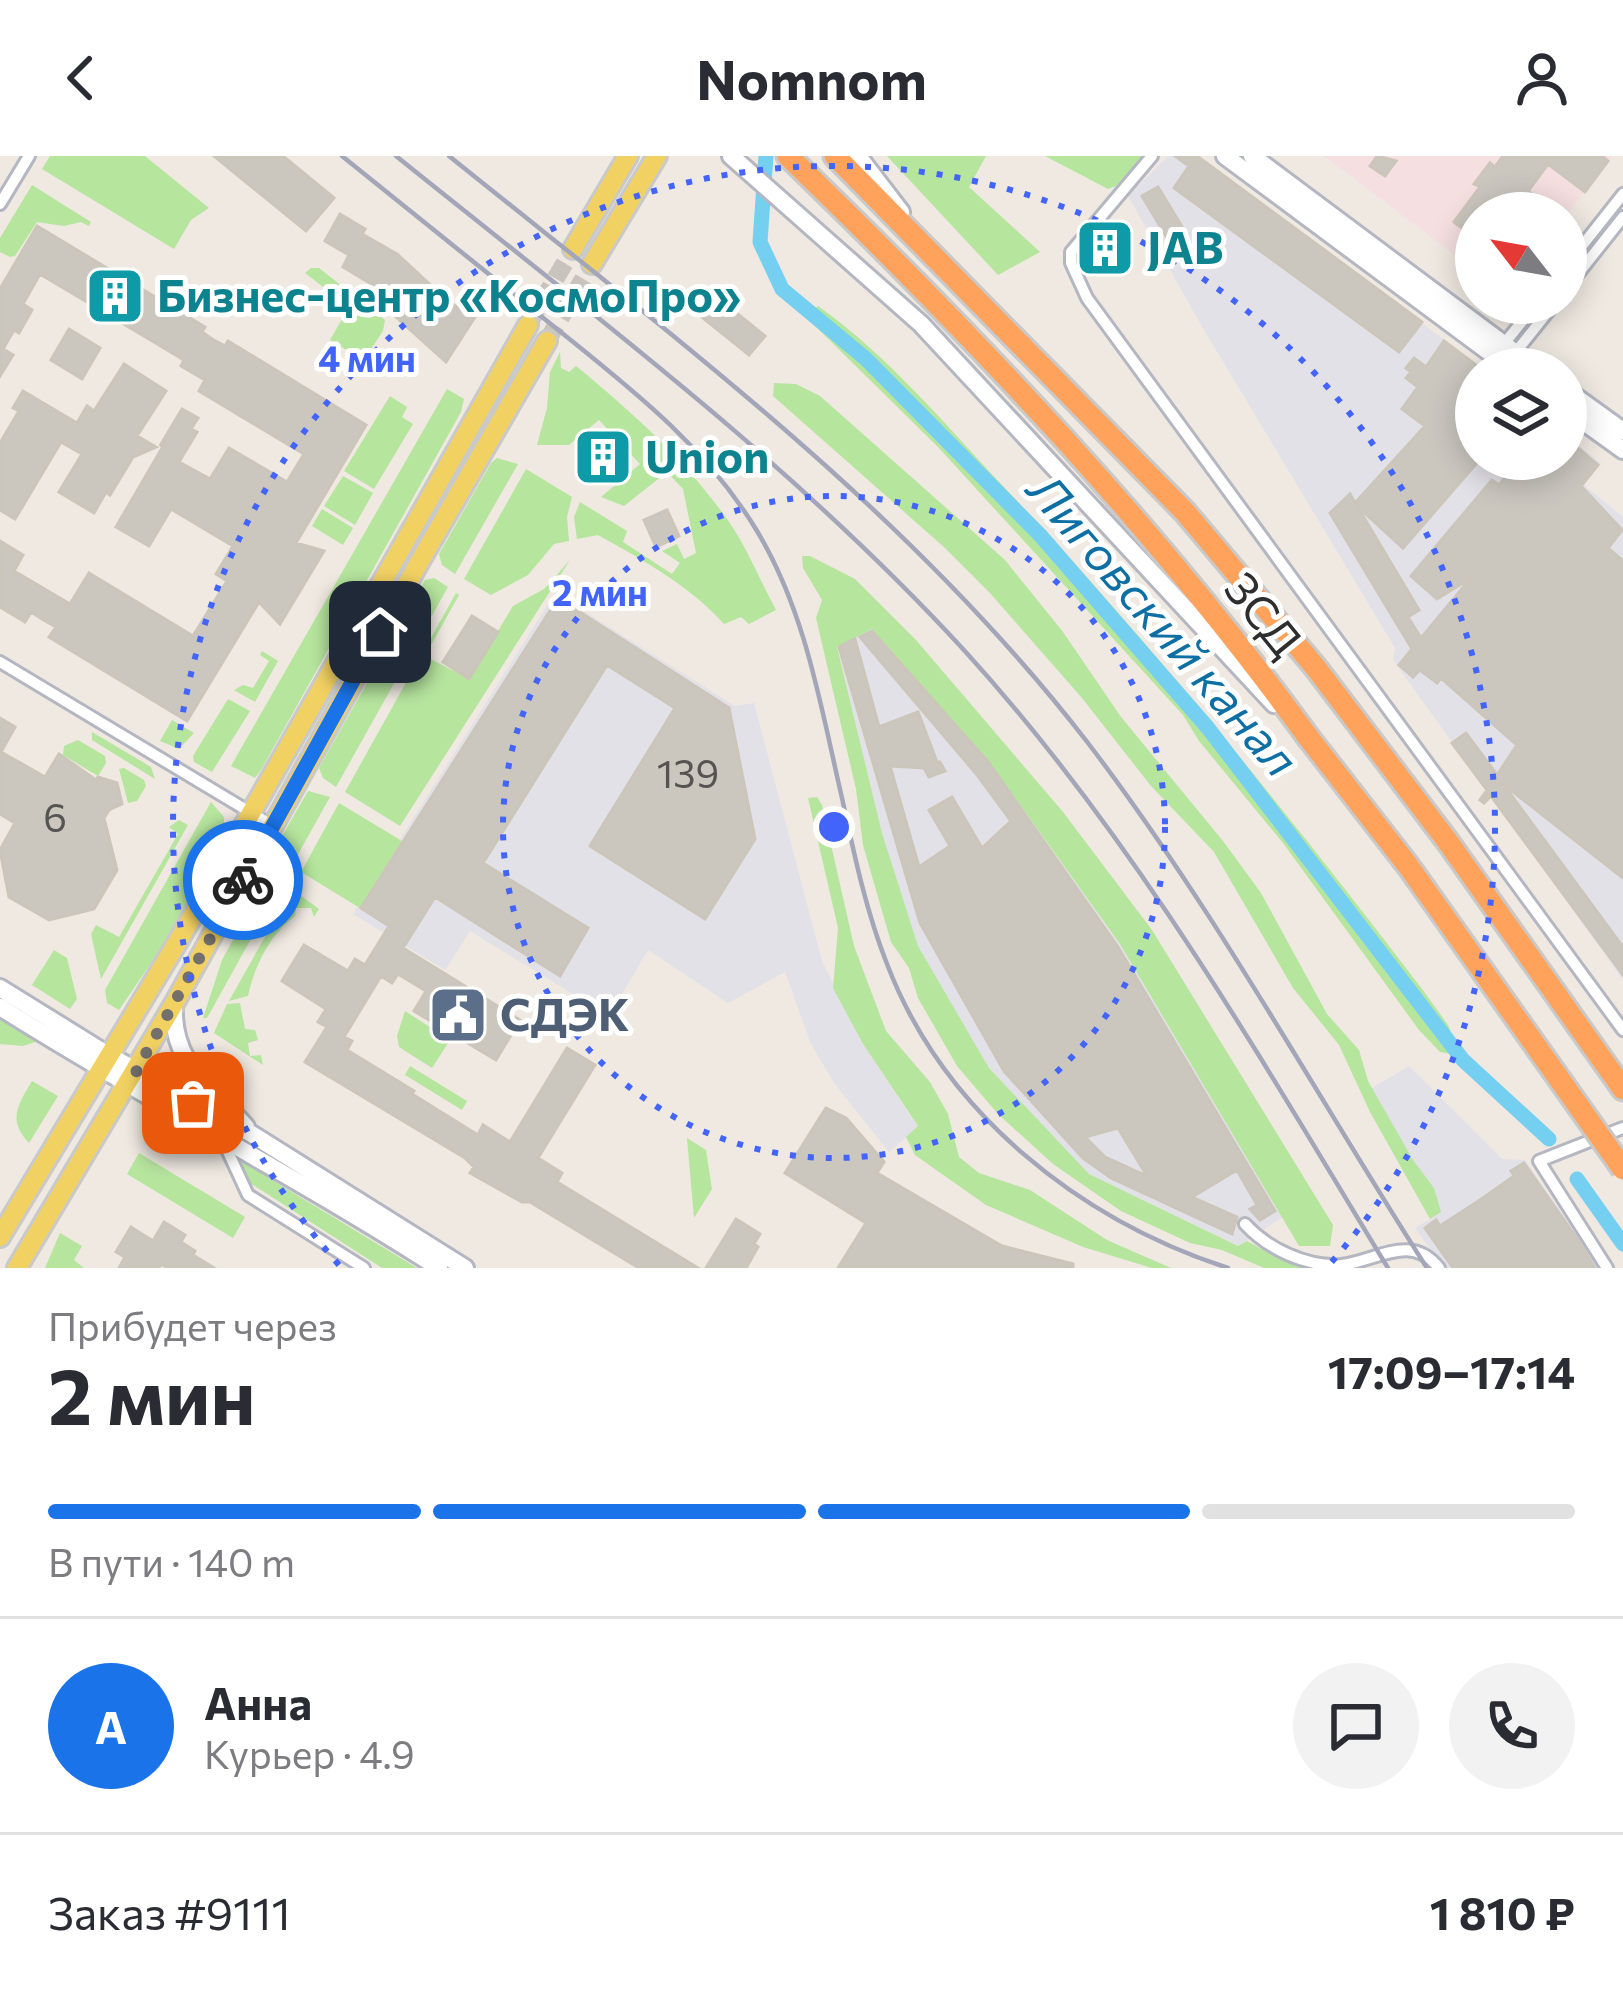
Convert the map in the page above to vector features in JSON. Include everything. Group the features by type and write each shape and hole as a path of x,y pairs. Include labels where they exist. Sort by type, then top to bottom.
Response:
{"highway":[{"name":"ЗСД","path":"788,156 1059,434 1255,664 1409,867 1623,1169"},
{"name":"ЗСД","path":"835,156 1185,512 1316,668 1448,842 1623,1089"}],"main road":[{"path":"573,249 628,156"},
{"path":"592,264 657,156"},
{"path":"730,156 921,325 1243,674 1308,737"},
{"path":"858,156 931,251"},
{"path":"1226,156 1495,348"},
{"path":"1252,156 1497,348"},
{"path":"0,1237 250,813 527,326"},
{"path":"17,1268 132,1078 547,341"},
{"path":"1587,405 1623,431"},
{"path":"1587,424 1623,450"},
{"path":"0,988 104,1063"},
{"path":"174,1004 173,1027 183,1059 250,1133"},
{"path":"0,1007 132,1078 250,1133 465,1268"},
{"path":"132,1078 223,1141 360,1217 440,1268"}],"street":[{"path":"0,204 29,156"},
{"path":"1152,156 1070,251 1087,298 1623,1030"},
{"path":"1587,239 1623,194"},
{"path":"1587,262 1623,217"},
{"path":"1516,348 1537,324"},
{"path":"0,662 273,826"},
{"path":"1607,1268 1539,1161 1623,1128"},
{"path":"223,1141 248,1195 364,1268"},
{"path":"1245,1224 1270,1245 1319,1264 1343,1264 1406,1249 1429,1255 1439,1268"}],"shaded area":[{"path":"1168,156 1199,156 1455,348 1455,480 1587,480 1587,452 1600,463 1584,485 1623,517 1623,980 1393,660 1395,648 1128,196"},
{"path":"1324,156 1612,156 1584,192 1455,192 1455,255"},
{"path":"555,593 735,706 754,703 822,961 863,1044 918,1127 889,1152 834,1083 811,1044 785,972 728,1003 648,950 609,1016 470,931 445,970 353,914"},
{"path":"872,629 991,764 1120,944 1284,1216 1239,1246 1089,1174 989,1068 918,946 882,833 837,646"},
{"path":"1409,1066 1502,1159 1525,1160 1600,1268 1444,1268 1415,1228 1440,1213 1367,1091"}],"green space":[{"path":"50,156 145,156 209,208 191,220 174,249 42,169"},
{"path":"887,156 986,156 969,187 1040,252 998,275"},
{"path":"1045,156 1143,156 1108,189"},
{"path":"32,185 91,222 89,226 81,222 64,226 37,222 10,257 0,252 0,238"},
{"path":"319,268 385,320 365,358 330,340 349,307 305,273"},
{"path":"818,306 914,390 1165,668 1422,989 1448,1025 1460,1055 1440,1052 1419,1030 1183,715 938,447 806,317"},
{"path":"560,352 561,368 569,372 576,366 637,419 711,497 747,552 776,610 749,624 741,617 724,624 681,586 632,554 598,535 577,539 574,517 580,502 627,531 623,542 672,574 680,563 662,551 677,544 684,559 696,553 683,489 667,472 624,506 601,497 640,464 599,420 569,445 537,445 550,372"},
{"path":"774,383 796,384 820,396 1005,560 1063,632 1121,717 1261,893 1327,1014 1359,1050 1368,1081 1434,1188 1441,1212 1430,1219 1339,1045 1293,988 1214,852 1151,786 989,592 773,396"},
{"path":"447,389 464,399 461,412 261,770 255,778 231,766"},
{"path":"390,396 407,407 402,417 413,424 374,489 344,471"},
{"path":"497,458 518,464 455,574 442,565 439,554"},
{"path":"526,469 572,497 567,517 569,541 554,544 528,575 491,595 464,579"},
{"path":"343,476 373,493 355,525 324,506"},
{"path":"322,509 353,528 343,545 312,526"},
{"path":"802,556 855,579 916,640 1063,812 1152,930 1333,1225 1330,1246 1299,1246 1120,944 991,764 872,629 837,647 882,833 918,946 989,1068 1089,1174 1238,1246 1247,1241 1276,1257 1314,1268 1264,1268 1222,1250 1190,1243 1121,1211 1053,1164 998,1114 957,1066 918,998 909,968 891,942 863,845 856,789 816,618 822,600 803,568"},
{"path":"570,560 400,826 345,792 456,593 425,656 469,679 513,606 544,589"},
{"path":"434,578 448,587 336,787 323,778 319,768 425,580"},
{"path":"262,651 278,661 255,702 234,690 243,685 253,688 269,661 260,655"},
{"path":"228,699 250,711 212,772 194,762 193,756"},
{"path":"172,720 194,733 179,749 160,741"},
{"path":"92,732 151,767 155,779 92,740"},
{"path":"78,740 105,756 98,776 63,755 64,746"},
{"path":"119,769 144,780 146,786 137,801 128,803"},
{"path":"308,791 330,797 292,865 271,855"},
{"path":"817,797 854,946 886,1031 930,1082 948,1114 959,1157 979,1173 1030,1190 1107,1240 1171,1268 1152,1268 1083,1247 986,1205 915,1155 906,1137 918,1126 863,1044 833,988 838,928 808,798"},
{"path":"211,802 224,817 224,835 160,950 119,1010 107,1003 105,990"},
{"path":"339,803 402,841 360,908 301,872"},
{"path":"179,820 188,825 101,979 91,934 96,925 119,937 178,834 169,827"},
{"path":"265,865 286,876 203,1018 222,960 245,918 239,913"},
{"path":"292,889 319,909 314,917 311,908 296,908 295,916 264,952 248,996 229,1001"},
{"path":"54,950 67,958 77,999 70,1009 32,985"},
{"path":"240,1003 245,1029 255,1030 258,1040 248,1043 250,1056 261,1055 263,1065 214,1033 227,1004"},
{"path":"405,1011 450,1040 432,1068 399,1047 397,1036"},
{"path":"0,1016 38,1041 23,1046 0,1044"},
{"path":"410,1066 467,1101 462,1110 405,1075"},
{"path":"32,1081 58,1096 29,1143 17,1120"},
{"path":"687,1138 706,1150 712,1189 694,1218"},
{"path":"139,1153 245,1217 233,1238 127,1174"},
{"path":"241,1161 417,1268 382,1268 250,1183"},
{"path":"60,1233 82,1246 74,1260 84,1268 45,1268"}],"building":[{"path":"214,156 283,156 334,198 306,231"},
{"path":"1175,156 1197,156 1422,322 1399,352 1174,188 1189,166"},
{"path":"1377,156 1396,161 1385,176 1370,166"},
{"path":"1503,156 1602,156 1608,161 1585,192 1548,164 1529,192 1476,192 1480,187 1474,184 1490,163 1495,167"},
{"path":"1158,187 1184,230 1179,233 1192,254 1181,261 1142,196"},
{"path":"340,214 365,229 362,234 397,254 449,302 475,317 446,362 395,316 400,308 343,267 349,255 325,241"},
{"name":"JAB","path":"1115,221 1126,228 1095,275 1085,268"},
{"path":"37,226 205,327 202,332 212,339 225,346 228,341 366,425 296,543 324,551 280,624 259,602 187,721 49,637 56,627 31,612 25,622 0,607 0,541 23,555 14,571 70,604 89,573 193,636 227,581 216,574 233,546 171,509 149,546 116,527 182,409 198,418 191,429 197,432 179,462 210,479 229,448 287,482 304,454 199,391 205,380 181,366 184,360 40,274 23,304 32,310 3,349 13,355 0,376 0,289"},
{"path":"708,290 765,336 749,355 693,310"},
{"path":"69,329 100,348 82,379 51,360"},
{"path":"1444,341 1455,349 1455,480 1462,480 1403,548 1357,506 1419,610 1408,617 1421,638 1471,578 1437,599 1411,576 1492,480 1499,485 1503,480 1586,480 1581,486 1622,530 1608,548 1623,561 1623,878 1503,784 1623,947 1623,975 1491,796 1484,803 1480,800 1487,790 1452,743 1466,733 1497,775 1517,745 1441,678 1437,683 1420,670 1413,677 1399,665 1412,649 1330,513 1350,494 1355,503 1425,426 1402,409 1418,387 1406,378 1411,372 1406,368 1414,358 1426,367"},
{"path":"124,364 166,391 137,436 156,447 133,457 94,513 59,492 82,454 61,442 15,519 0,510 0,443 19,411 13,408 23,391 77,423 87,406 94,411"},
{"name":"Union","path":"611,432 629,454 596,482 577,461"},
{"path":"1587,456 1598,465 1587,479"},
{"path":"667,510 679,536 656,547 644,520"},
{"path":"558,598 729,708 755,839 705,919 590,846 675,708 607,665 483,863 588,928 560,976 435,897 403,948 520,1020 496,1060 414,1011 426,991 398,974 392,983 381,976 344,1037 352,1041 347,1050 414,1091 412,1094 478,1135 483,1125 510,1142 567,1048 595,1065 538,1158 562,1173 557,1182 698,1268 639,1268 530,1202 470,1173 474,1167 465,1158 305,1062 327,1027 318,1022 326,1009 282,981 304,945 348,971 355,959 365,965 389,926 361,908"},
{"path":"472,616 498,632 469,679 443,662"},
{"path":"872,631 989,763 1118,947 1275,1211 1260,1220 1250,1209 1257,1205 1237,1170 1192,1197 1237,1217 1232,1234 1111,1178 1083,1158 1004,1071 920,923 839,647 855,639 879,727 918,712 945,771 929,777 924,768 890,766 919,867 950,846 929,810 952,797 982,848 1011,821 860,637","holes":["1118,1128 1147,1176 1105,1157 1085,1137"]},
{"path":"0,718 15,727 1,752 45,777 59,754 96,780 117,783 122,804 104,818 117,870 94,909 49,920 9,897 0,850 15,823 0,814"},
{"path":"826,1108 846,1118 884,1162 877,1173 1002,1246 1073,1264 1073,1268 838,1268 866,1223 785,1173"},
{"path":"1524,1163 1595,1268 1453,1268 1425,1228 1436,1220 1440,1226 1483,1198"},
{"path":"736,1219 760,1234 746,1268 706,1268"},
{"path":"164,1222 185,1235 181,1242 195,1251 193,1255 214,1268 161,1264 159,1268 119,1268 125,1257 116,1252 131,1227 153,1241"}],"waterway":[{"name":"Лиговский канал","path":"766,156 760,242 782,289 866,359 1040,535 1208,728 1463,1060 1549,1139"},
{"name":"Лиговский канал","path":"1577,1179 1623,1244"}],"tunnel":[{"path":"528,325 573,249"},
{"path":"547,341 592,264"}],"railway":[{"path":"342,156 662,417 713,470 757,531 800,627 880,944 912,1018 944,1068 1023,1154 1070,1190 1120,1221 1228,1268"},
{"path":"396,156 760,453 898,581 963,649 1025,720 1138,870 1241,1027 1388,1268"},
{"path":"449,156 786,431 945,579 1019,659 1088,743 1178,870 1427,1268"}],"way so far":[{"path":"193,1103 136,1071 243,880"}],"place":[{"name":"JAB","path":"1105,248"},
{"name":"Бизнес-центр «КосмоПро»","path":"115,296"},
{"name":"Union","path":"603,457"},
{"name":"СДЭК","path":"458,1015"}],"route":[{"path":"243,880 380,632"}]}
